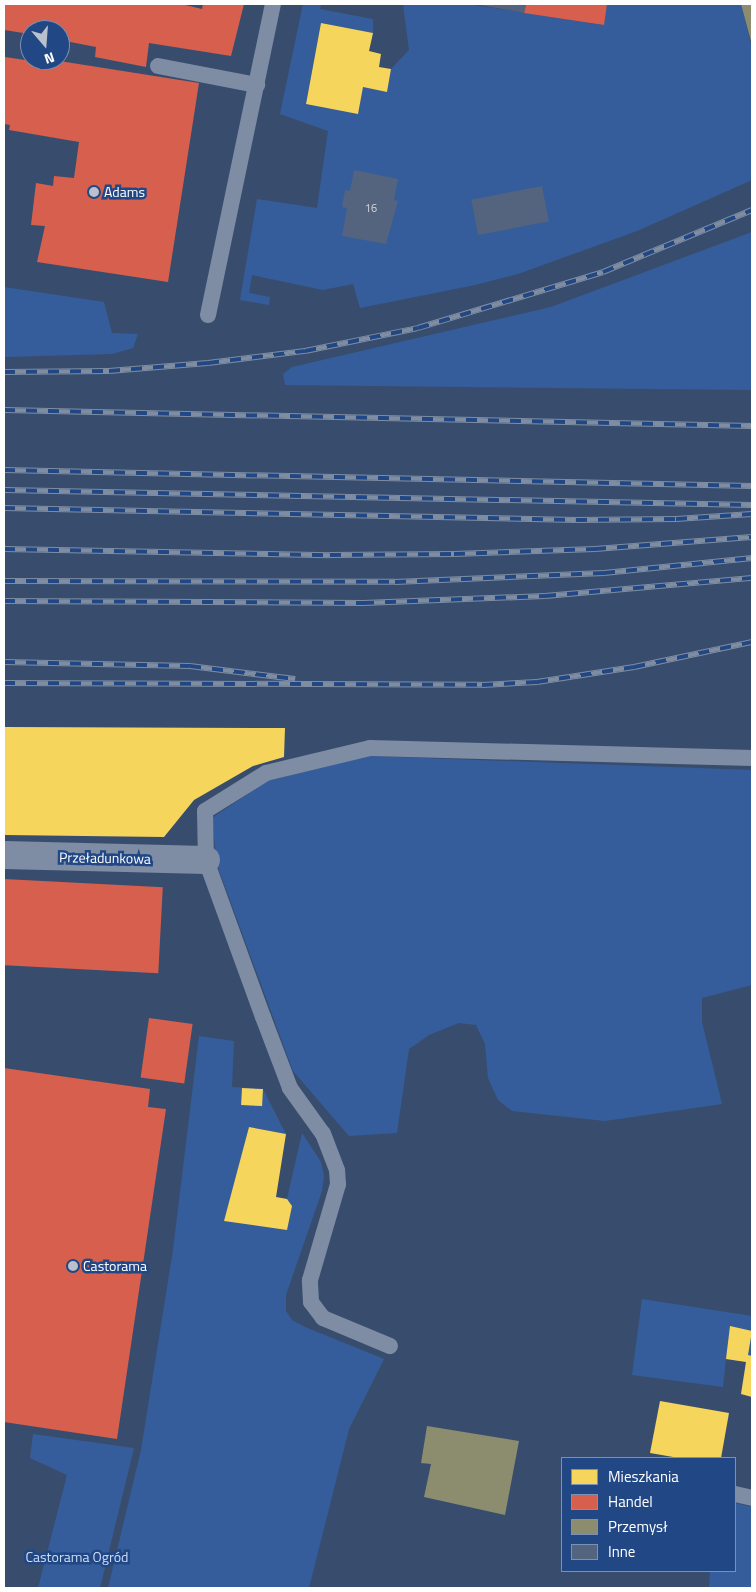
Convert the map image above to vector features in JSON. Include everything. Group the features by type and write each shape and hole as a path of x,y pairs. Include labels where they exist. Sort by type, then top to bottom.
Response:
{"street":[{"name":"Przeładunkowa","path":"4,855 206,860"}],"lane":[{"path":"208,314 273,4"},
{"path":"158,66 257,85"},
{"path":"390,1346 323,1318 311,1302 310,1280 338,1184 338,1170 323,1134 290,1088 206,860 205,811 266,773 370,748 752,758"},
{"path":"736,1494 752,1498"}],"green space":[{"path":"303,4 321,4 320,9 373,19 373,33 321,23 306,103 363,87 387,91 391,69 409,50 403,4 468,4 603,25 607,4 741,4 752,48 752,180 637,231 518,274 475,285 360,308 353,284 323,290 252,275 249,293 270,297 269,305 240,300 257,199 317,208 328,131 280,114"},
{"path":"752,232 752,390 285,385 283,374 292,367 551,307"},
{"path":"4,287 104,302 112,333 138,334 133,348 112,354 4,357"},
{"path":"369,756 752,770 752,985 702,998 702,1022 722,1104 605,1121 512,1111 498,1100 488,1078 485,1044 476,1025 459,1023 429,1035 409,1049 397,1133 349,1136 293,1071 217,865 212,818 267,781"},
{"path":"199,1036 234,1041 232,1087 263,1089 286,1134 249,1127 225,1221 292,1206 287,1199 302,1133 321,1162 324,1176 322,1191 286,1295 286,1311 292,1320 305,1327 384,1359 349,1429 309,1588 108,1588 141,1450 173,1250"},
{"path":"642,1299 752,1316 752,1397 741,1394 746,1362 726,1359 723,1387 632,1375"},
{"name":"Castorama Ogród","path":"33,1434 134,1448 100,1588 38,1588 67,1475 30,1458"},
{"path":"736,1503 752,1507 752,1588 709,1588 710,1572 736,1572"}],"building: Mieszkania":[{"path":"321,23 373,33 369,51 381,54 379,67 391,69 387,92 363,87 358,114 306,104"},
{"path":"4,727 285,728 284,757 253,766 194,800 164,837 4,835"},
{"path":"242,1088 263,1089 262,1106 241,1105"},
{"path":"249,1127 286,1134 276,1197 287,1199 292,1206 287,1230 224,1221"},
{"path":"730,1326 752,1331 748,1355 752,1356 752,1397 741,1394 746,1362 726,1359"},
{"path":"660,1401 729,1413 721,1457 673,1457 650,1453"}],"building: Handel":[{"path":"4,4 181,4 202,9 203,4 244,4 231,56 149,43 146,67 95,57 96,47 70,42 70,20 20,20 20,32 4,30"},
{"path":"526,4 607,4 604,25 524,13"},
{"path":"5,57 20,59 20,70 70,70 70,63 199,83 168,282 37,262 45,226 31,225 36,183 53,186 54,176 74,178 79,142 9,130 10,125 4,124"},
{"path":"4,879 163,887 158,973 4,965"},
{"path":"149,1018 193,1024 184,1084 141,1077"},
{"name":"Castorama","path":"4,1068 150,1089 148,1107 166,1109 117,1439 4,1422"}],"building: Przemysł":[{"path":"741,4 752,4 752,45"},
{"path":"427,1426 519,1441 505,1515 424,1497 431,1464 421,1463"}],"building: Inne":[{"path":"474,4 526,4 524,13"},
{"path":"354,170 398,179 394,200 398,201 386,244 342,236 347,208 342,207 345,190 350,191"},
{"path":"542,186 549,221 478,235 471,200"}],"railway":[{"path":"4,372 109,371 208,363 305,351 418,328 603,272 752,210"},
{"path":"4,410 752,426"},
{"path":"4,470 752,486"},
{"path":"4,490 752,505"},
{"path":"4,508 576,520 676,519 752,514"},
{"path":"4,549 330,555 454,554 595,549 752,537"},
{"path":"4,581 395,582 604,573 752,558"},
{"path":"4,601 363,603 545,596 752,578"},
{"path":"4,683 482,685 537,682 634,667 752,642"},
{"path":"4,662 190,666 295,679"}],"place":[{"name":"Adams","path":"94,192"},
{"name":"Castorama","path":"73,1266"}]}
